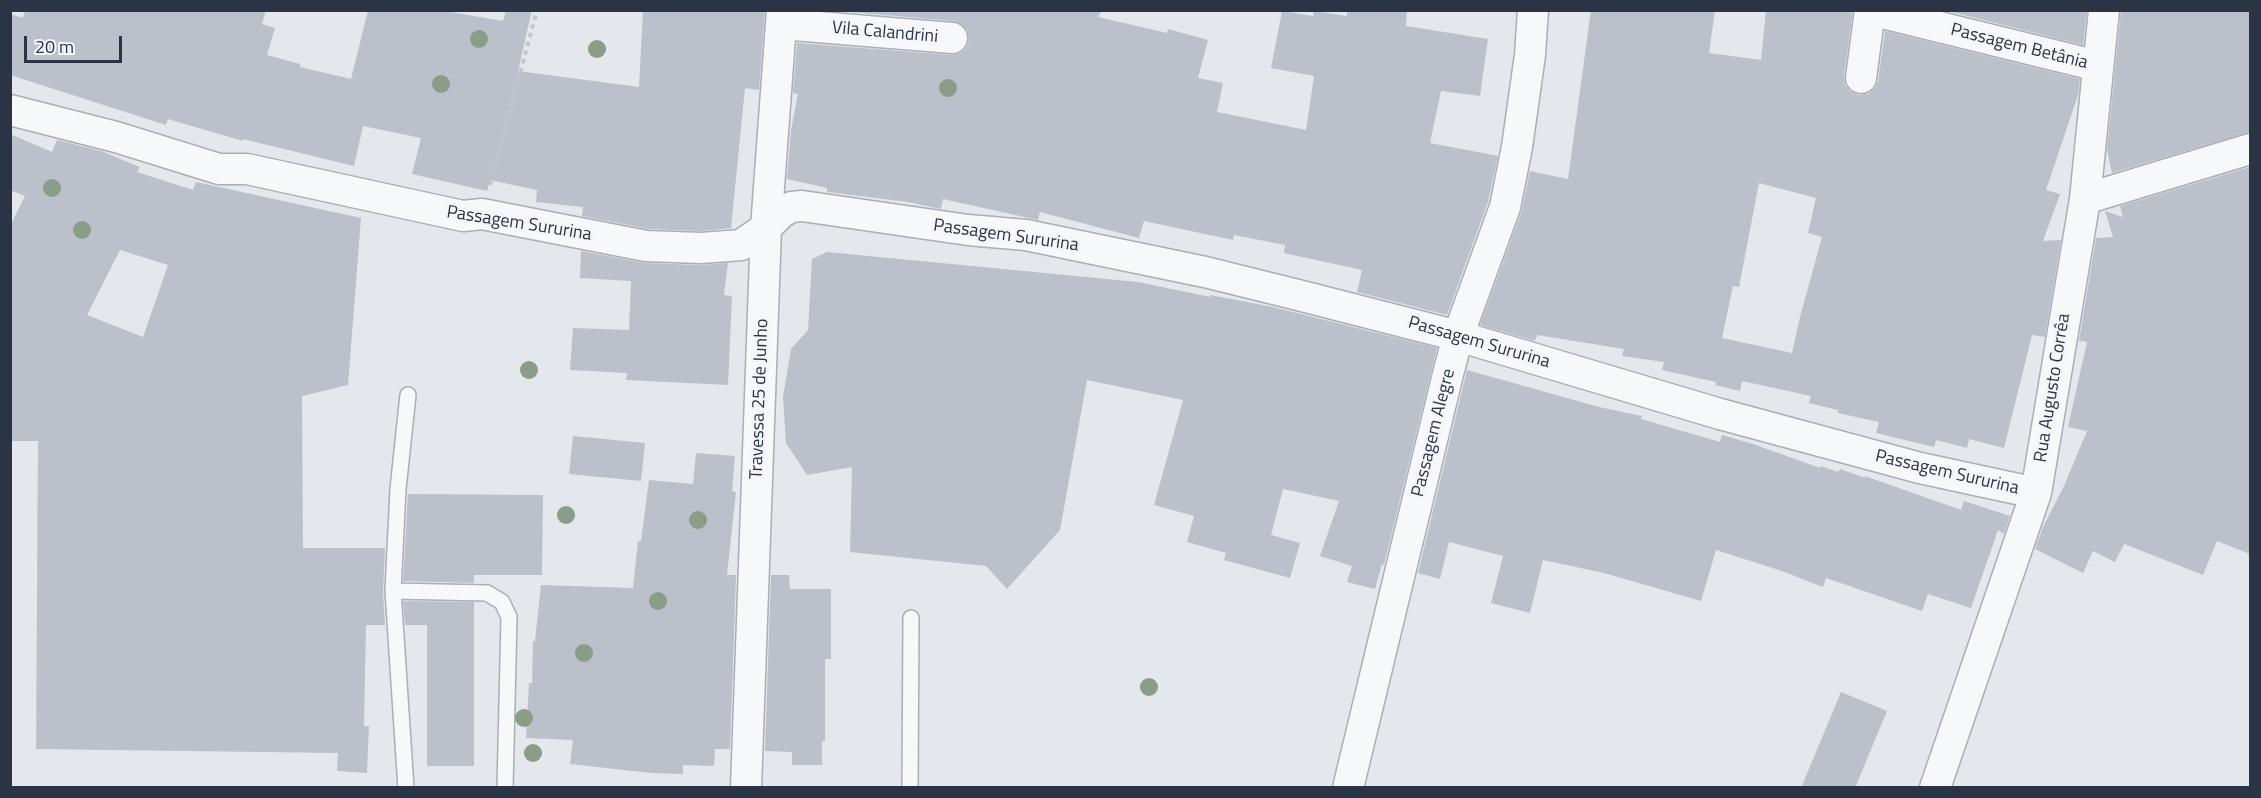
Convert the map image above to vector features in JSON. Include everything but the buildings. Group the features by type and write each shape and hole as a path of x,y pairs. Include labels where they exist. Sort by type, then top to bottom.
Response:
{"street":[{"name":"Passagem Alegre","path":"1348,788 1458,336 1505,207 1517,147 1530,55 1533,10"},
{"name":"Passagem Betânia","path":"1862,78 1870,10 2098,66"},
{"name":"Rua Augusto Corrêa","path":"1935,788 2036,493 2085,199 2104,10"},
{"name":"Vila Calandrini","path":"782,17 952,38"},
{"name":"Travessa 25 de Junho","path":"746,788 766,228 782,17"},
{"name":"Passagem Sururina","path":"10,110 116,137 219,168 248,168 463,216 482,214 646,246 700,248 741,245 766,228 781,213 792,207 802,206 968,230 1026,235 1205,272 1458,336 1720,414 1920,468 2036,493"},
{"path":"2085,199 2250,149"}],"lane":[{"path":"406,788 393,591 398,489 408,395"},
{"path":"393,591 487,593 502,602 509,617 505,788"},
{"path":"910,788 911,618"}],"path":[{"path":"482,214 537,10"}]}
